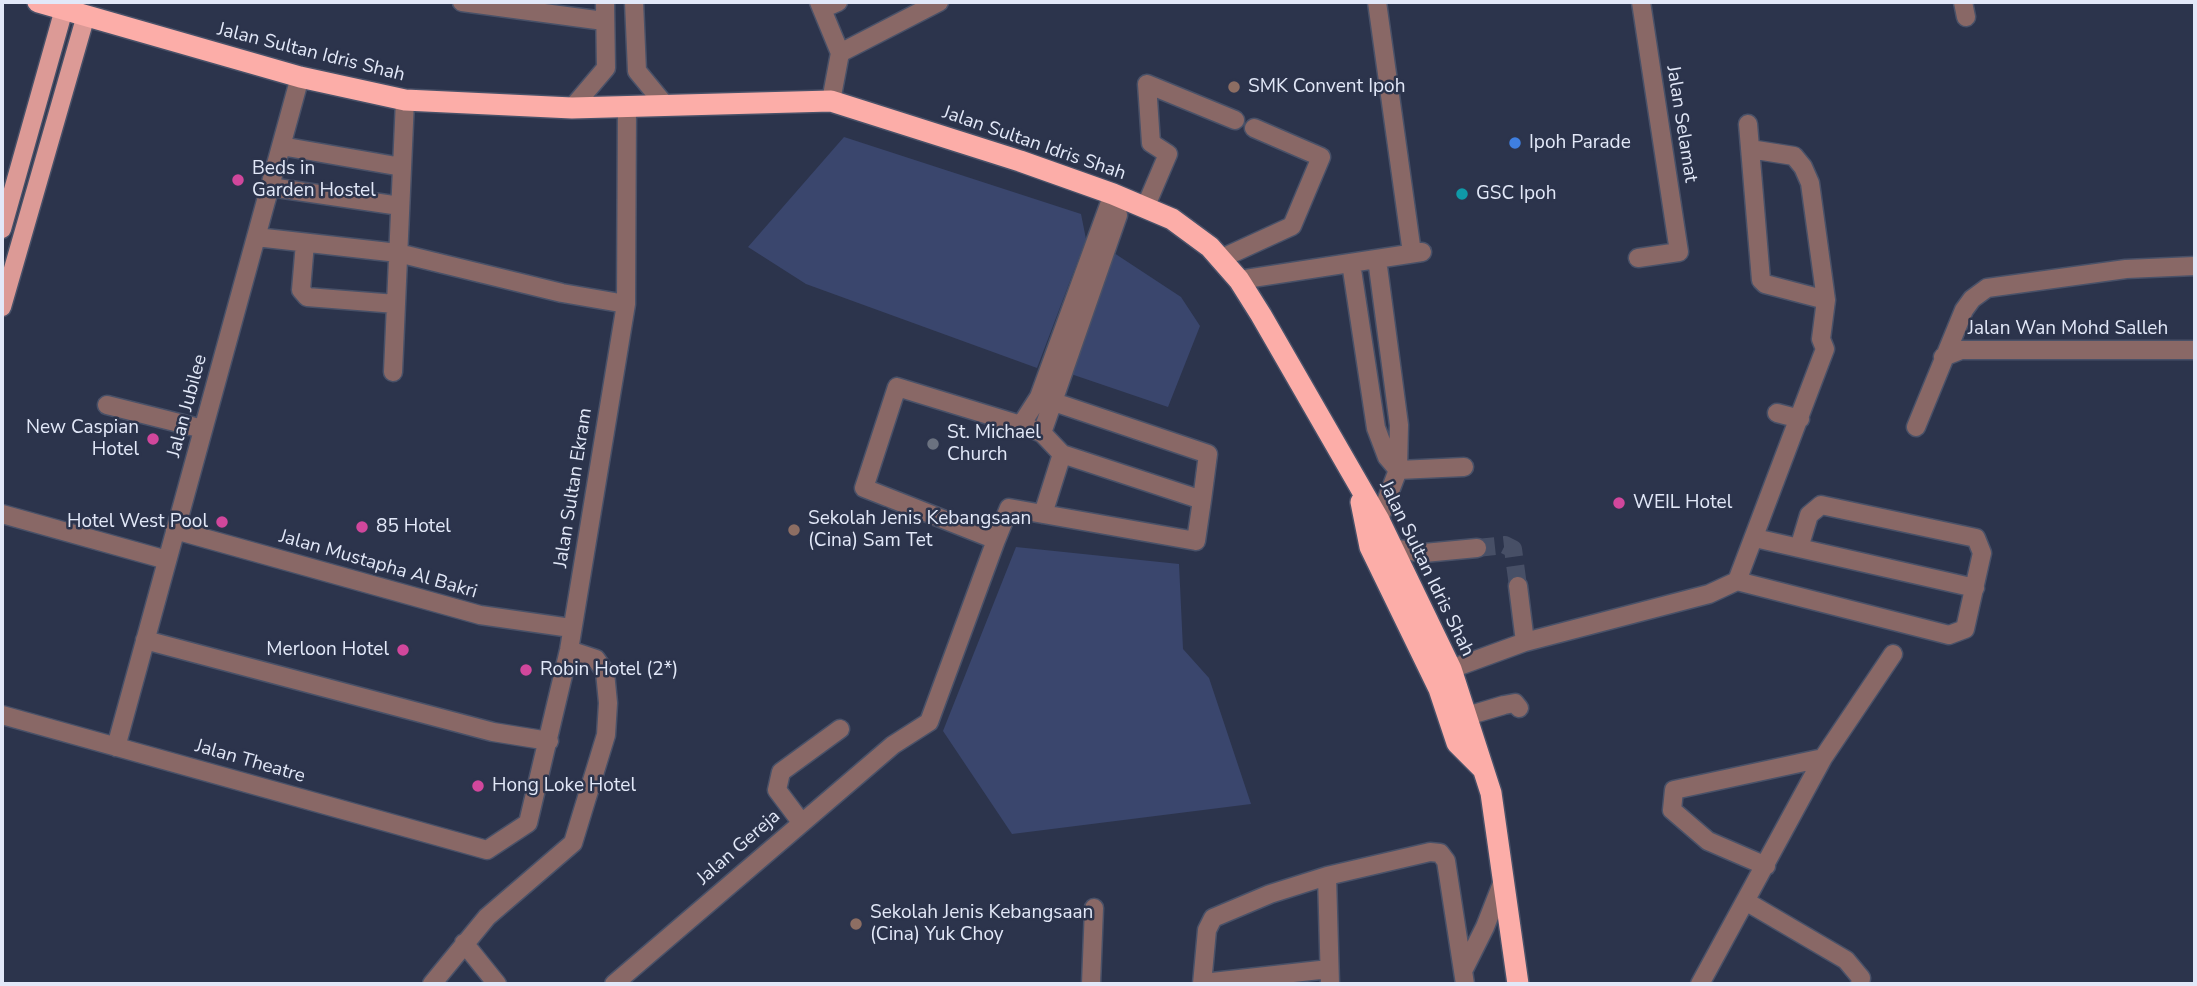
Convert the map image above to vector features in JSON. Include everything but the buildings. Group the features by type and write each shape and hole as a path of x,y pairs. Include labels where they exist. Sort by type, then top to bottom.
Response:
{"highway":[{"name":"Jalan Sultan Idris Shah","path":"38,2 88,8 300,77 405,100 572,108 831,101 1118,196 1172,219 1210,247 1239,281 1379,520 1451,669 1485,771 1518,984"},
{"path":"1357,482 1370,547 1439,689 1457,743 1485,771"}],"main road":[{"path":"2,229 65,5"},
{"path":"2,307 88,8"}],"street":[{"path":"462,2 604,21"},
{"path":"572,108 606,68 605,2"},
{"path":"634,2 637,71 665,105"},
{"path":"839,53 939,2"},
{"path":"1239,281 1418,252 1377,2"},
{"name":"Jalan Selamat","path":"1638,258 1679,253 1642,2"},
{"path":"826,4 839,53 831,101"},
{"name":"Jalan Jubilee","path":"116,747 300,77"},
{"path":"1145,208 1168,154 1151,143 1147,84 1235,120"},
{"path":"393,372 405,100"},
{"name":"Jalan Sultan Ekram","path":"486,850 528,823 569,650 626,304 627,106"},
{"path":"1748,124 1761,281 1826,300"},
{"path":"1220,259 1292,226 1321,157 1254,128"},
{"path":"281,146 402,167"},
{"path":"1737,581 1824,355 1821,339 1826,300 1810,183 1803,167 1794,156 1750,149"},
{"path":"270,187 400,206"},
{"path":"1042,433 1046,399 1118,196"},
{"path":"256,237 398,253 562,293 626,304"},
{"path":"305,243 302,290 307,297 396,304"},
{"path":"1377,259 1399,425 1398,470 1379,520"},
{"path":"1352,263 1376,428 1387,457 1398,470"},
{"name":"Jalan Wan Mohd Salleh","path":"1916,427 1964,310 1972,299 1987,288 2126,269 2195,265"},
{"name":"Jalan Wan Mohd Salleh","path":"1943,357 1961,349 2195,349"},
{"path":"996,540 864,488 897,387 1021,425 1042,433 1062,453 1202,500"},
{"path":"1021,425 1046,399"},
{"path":"1046,399 1208,454 1196,541 1043,514 1062,453"},
{"path":"107,405 203,429"},
{"path":"1777,413 1800,419"},
{"path":"1398,470 1464,467"},
{"path":"1451,669 1525,642 1709,594 1737,581 1955,635 1967,624 1982,547 1971,536 1821,505 1809,515 1799,548"},
{"name":"Jalan Gereja","path":"614,984 892,745 929,722 1009,508 1043,514"},
{"path":"2,514 167,560"},
{"name":"Jalan Mustapha Al Bakri","path":"175,530 480,615 572,628"},
{"path":"1755,538 1975,588"},
{"path":"1391,548 1424,553 1477,548"},
{"path":"1518,586 1525,642"},
{"path":"145,640 493,732 549,741"},
{"path":"432,984 486,917 573,843 606,735 608,703 605,672 596,659 569,650"},
{"path":"1700,984 1823,758 1893,654"},
{"path":"1467,716 1504,705 1515,704 1519,708"},
{"name":"Jalan Theatre","path":"2,715 486,850"},
{"path":"801,822 777,790 781,772 839,729"},
{"path":"1766,866 1708,841 1672,810 1674,790 1823,758"},
{"path":"1327,876 1329,977 1202,984 1207,930 1213,919 1270,894 1327,876 1430,852 1440,853 1446,861 1464,977"},
{"path":"1464,977 1503,881"},
{"path":"1747,902 1846,960 1861,978 1860,984"},
{"path":"1091,984 1094,908"},
{"path":"464,943 497,984"}],"shaded area":[{"path":"844,137 1081,214 1086,239 1037,368 806,284 748,247"},
{"path":"1111,251 1181,297 1200,326 1168,407 1068,373"},
{"path":"1016,547 1179,564 1183,649 1209,678 1251,804 1012,834 943,731"}],"tunnel":[{"path":"1477,548 1505,545 1513,549 1518,586"}],"place":[{"name":"SMK Convent Ipoh","path":"1234,87"},
{"name":"Ipoh Parade","path":"1515,143"},
{"name":"Beds in Garden Hostel","path":"238,180"},
{"name":"GSC Ipoh","path":"1462,194"},
{"name":"New Caspian Hotel","path":"153,439"},
{"name":"St. Michael Church","path":"933,444"},
{"name":"WEIL Hotel","path":"1619,503"},
{"name":"Hotel West Pool","path":"222,522"},
{"name":"85 Hotel","path":"362,527"},
{"name":"Sekolah Jenis Kebangsaan (Cina) Sam Tet","path":"794,530"},
{"name":"Merloon Hotel","path":"403,650"},
{"name":"Robin Hotel (2*)","path":"526,670"},
{"name":"Hong Loke Hotel","path":"478,786"},
{"name":"Sekolah Jenis Kebangsaan (Cina) Yuk Choy","path":"856,924"}]}
